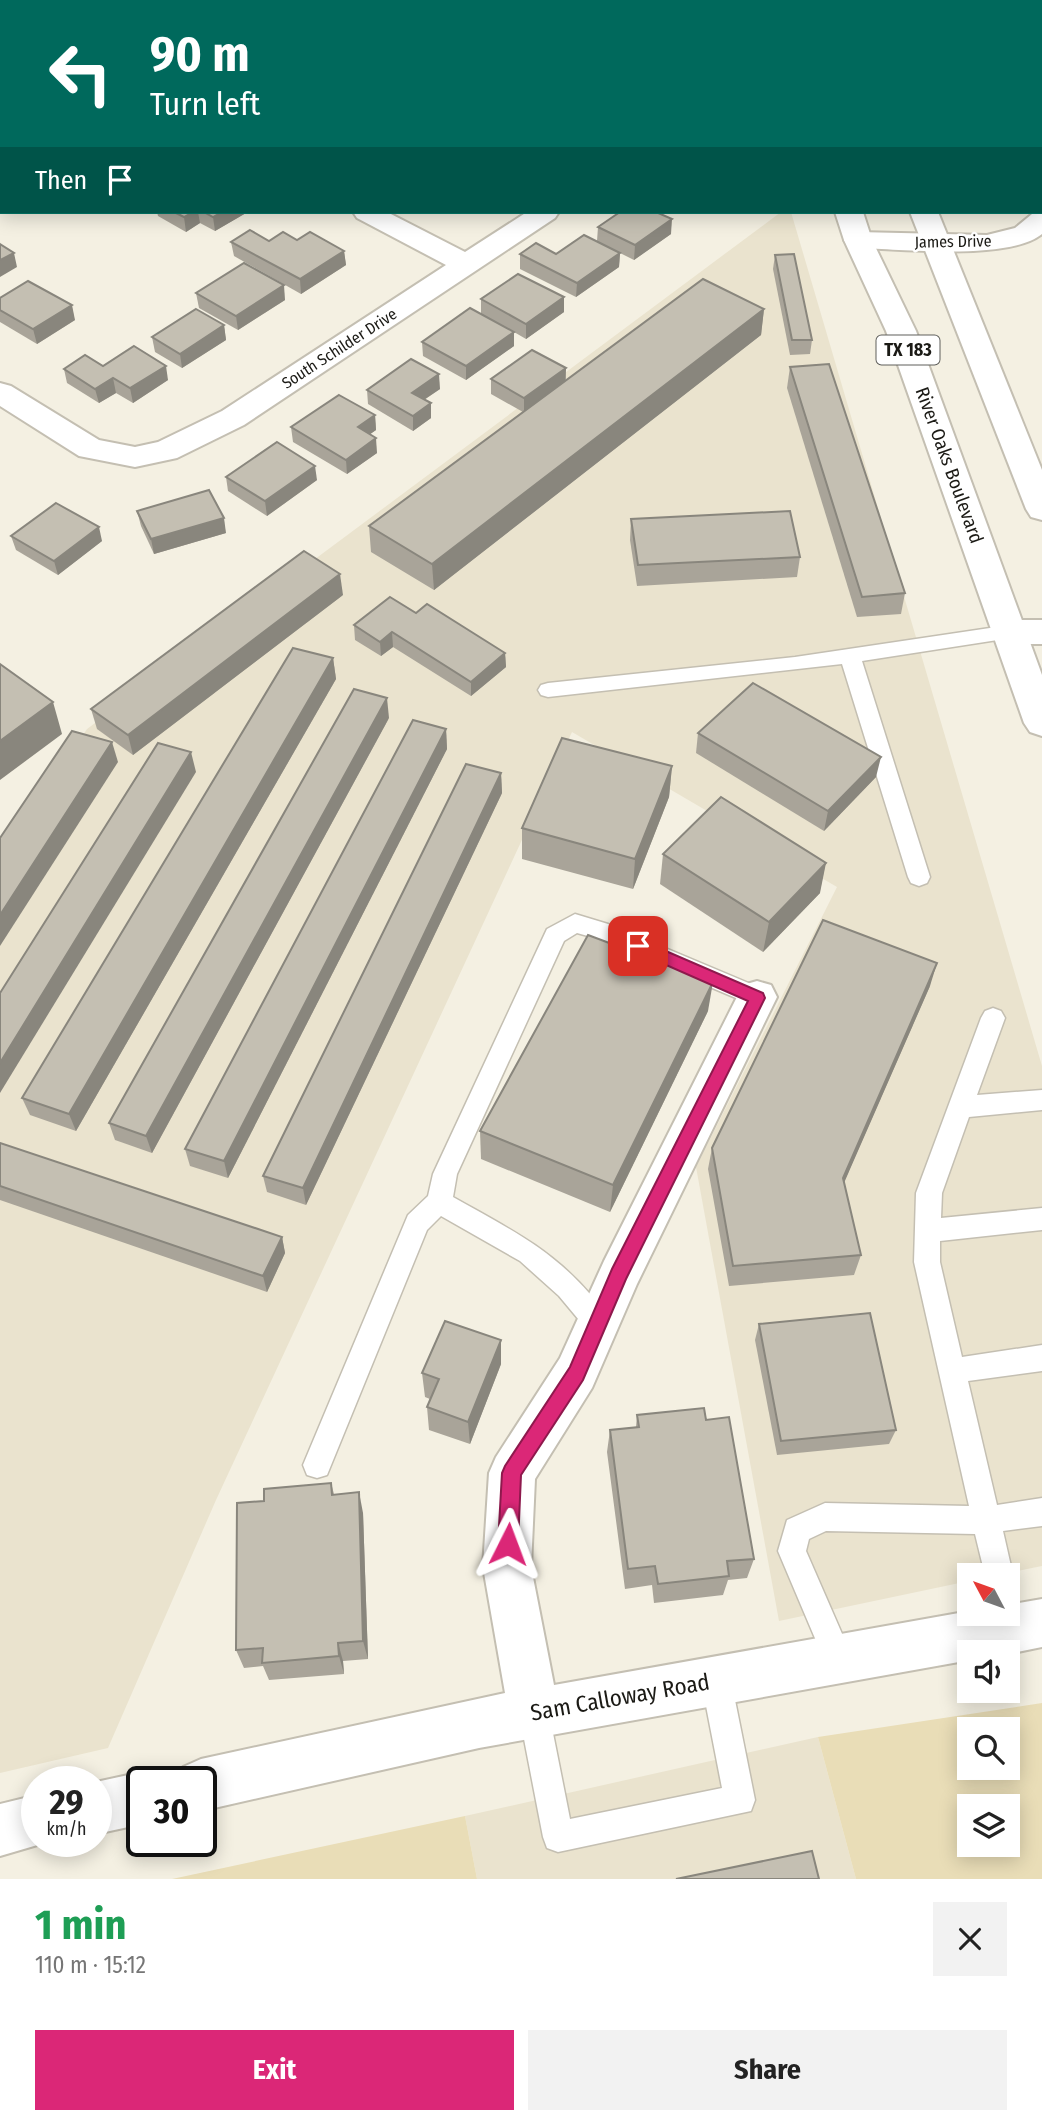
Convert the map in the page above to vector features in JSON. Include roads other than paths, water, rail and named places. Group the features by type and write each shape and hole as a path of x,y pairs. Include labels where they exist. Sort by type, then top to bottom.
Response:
{"street":[{"path":"371,214 466,264"},
{"name":"South Schilder Drive","path":"0,393 90,449 135,457 166,451 233,418 542,214"},
{"path":"925,214 1042,509"},
{"name":"James Drive","path":"854,226 938,243 987,243 1025,234 1042,220"},
{"name":"River Oaks Boulevard","path":"854,226 901,331 1026,632 1042,723"},
{"path":"534,1713 506,1567 512,1473 576,1373 618,1275 757,998"},
{"name":"Sam Calloway Road","path":"217,1782 534,1713 838,1659 1000,1626"},
{"path":"0,1830 21,1825"}],"lane":[{"path":"548,690 850,656 1026,632"},
{"path":"850,656 919,877"},
{"path":"317,1465 417,1223 439,1202 445,1174 555,935 575,923 600,930 757,998"},
{"path":"993,1018 929,1193 926,1262 996,1563"},
{"path":"960,1107 1042,1100"},
{"path":"439,1202 529,1253 568,1288 598,1323"},
{"path":"928,1231 1042,1219"},
{"path":"952,1371 1042,1358"},
{"path":"838,1659 792,1551 797,1530 825,1517 986,1520 1042,1512"},
{"path":"534,1713 558,1837 740,1800 716,1680"}]}
